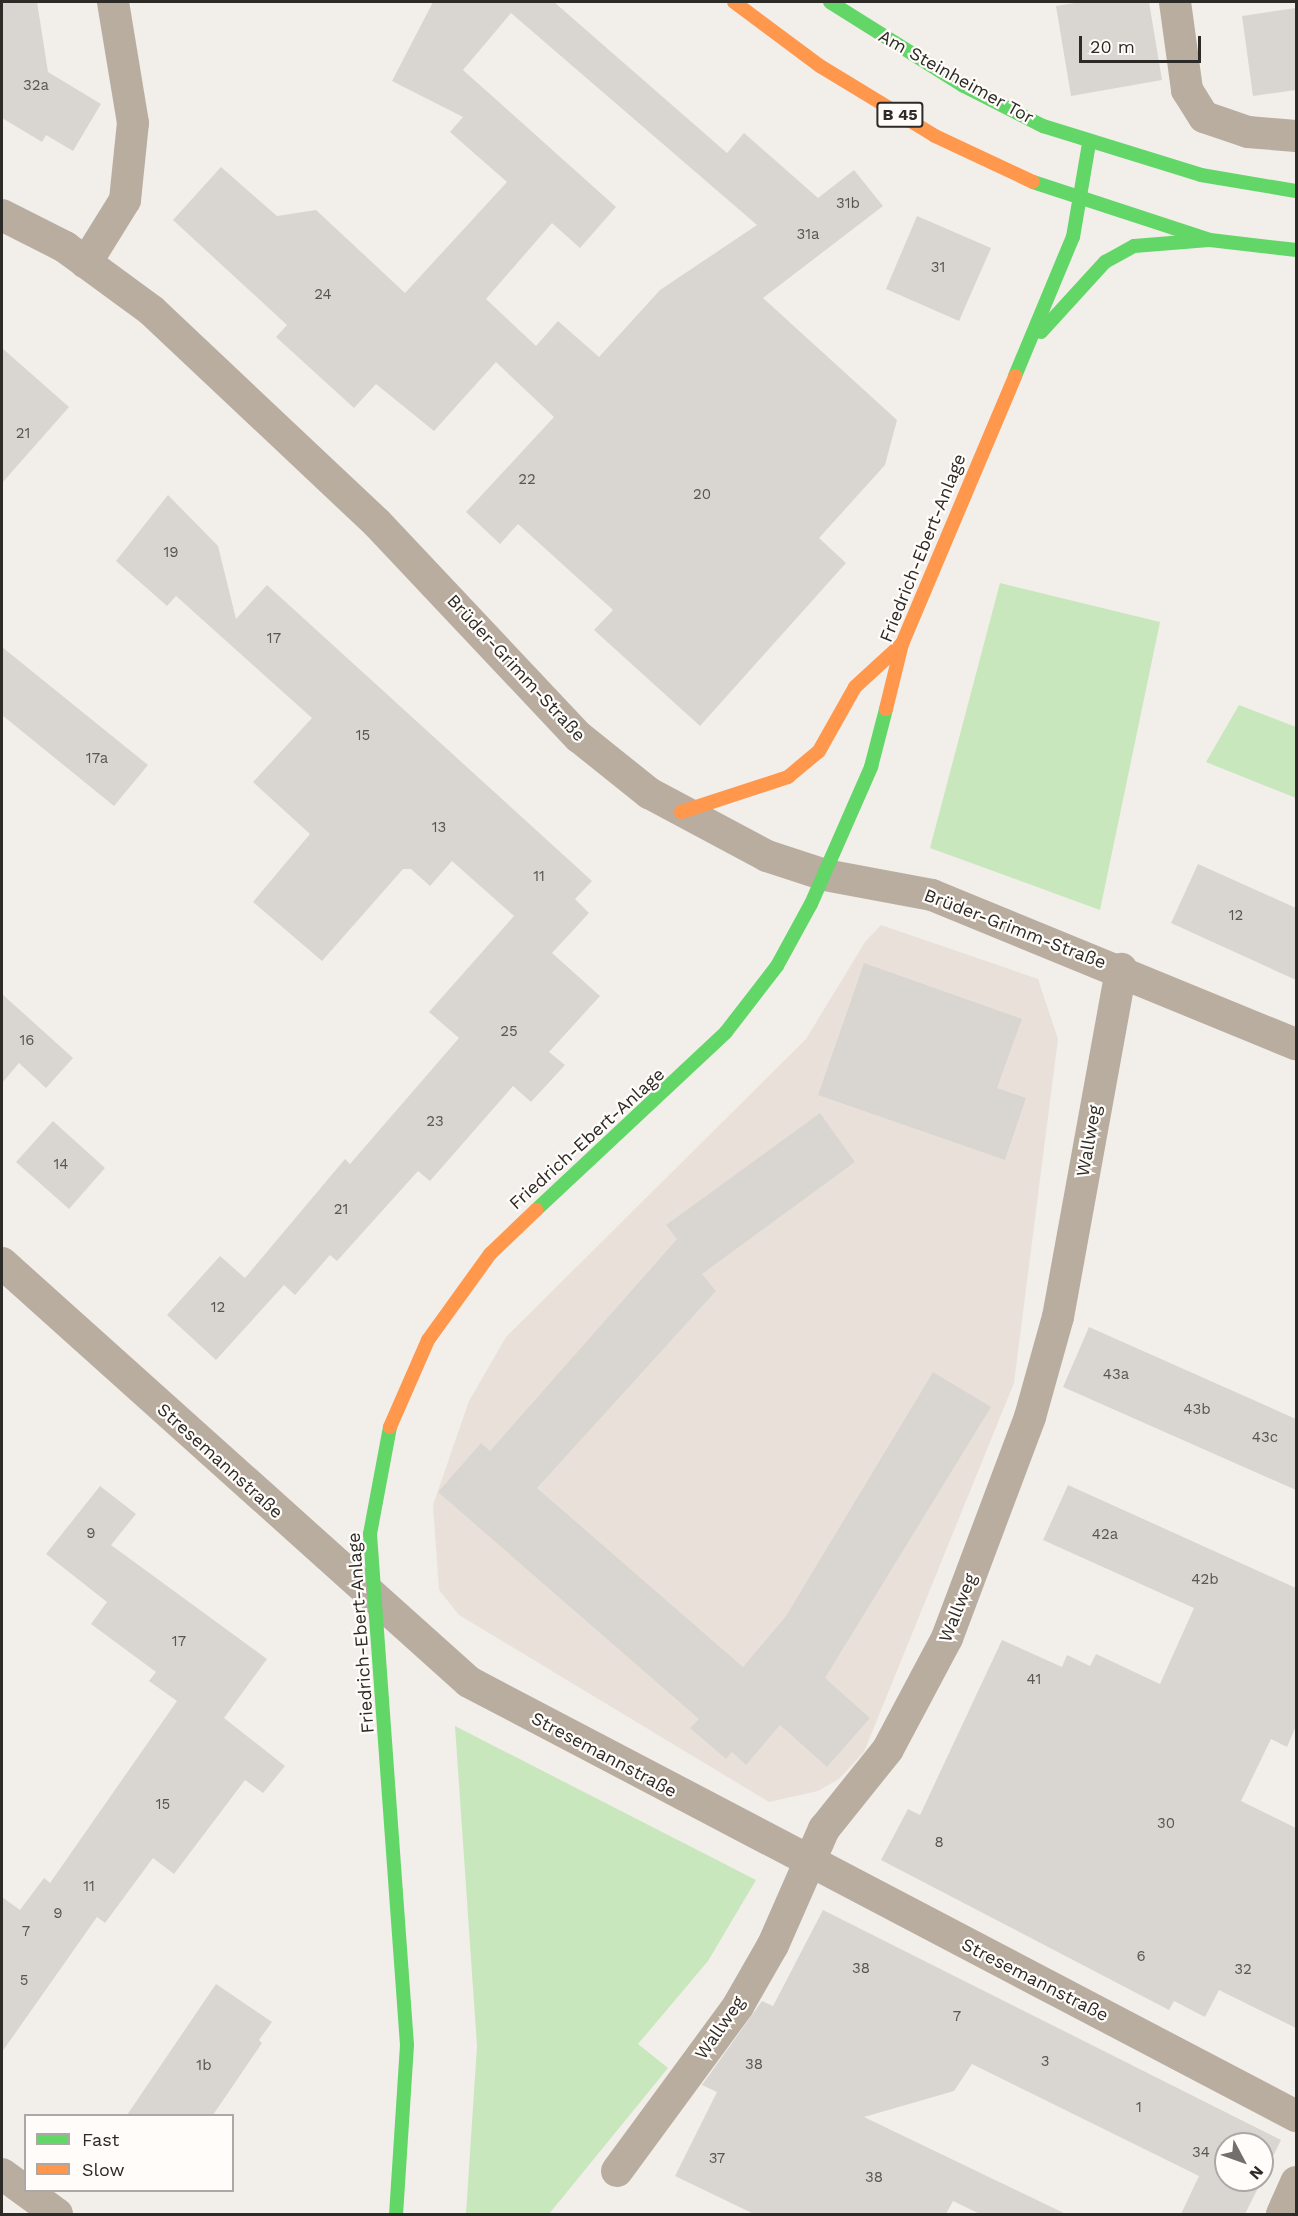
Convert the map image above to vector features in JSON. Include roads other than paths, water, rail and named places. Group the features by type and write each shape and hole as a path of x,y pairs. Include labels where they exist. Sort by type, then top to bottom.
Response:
{"main road":[{"name":"B 45","path":"734,2 820,66 935,136 1083,202 1210,240 1296,250"},
{"name":"Am Steinheimer Tor","path":"830,2 964,86 1089,143 1201,175 1296,191"},
{"name":"Friedrich-Ebert-Anlage","path":"396,2214 407,2045 370,1534 386,1435 428,1340 490,1254 726,1032 777,966 825,875 871,767 902,644 1025,349 1083,202 1089,143"},
{"path":"1025,349 1106,262 1134,246 1210,240"},
{"path":"681,812 788,777 819,751 855,687 902,644"}],"street":[{"path":"86,263 125,200 133,123 113,2"},
{"path":"1175,2 1187,90 1204,117 1248,132 1296,136"},
{"name":"Brüder-Grimm-Straße","path":"2,215 86,263 152,311 376,523 579,737 649,794 767,856 825,875 932,895 1121,969 1296,1044"},
{"name":"Wallweg","path":"617,2170 738,2006 824,1829 888,1749 947,1638 1030,1417 1058,1317 1121,969"},
{"name":"Stresemannstraße","path":"2,1263 373,1600 469,1682 808,1862 1296,2116"},
{"path":"2,2174 24,2190"},
{"path":"1282,2214 1296,2182"},
{"path":"27,2192 57,2214"}]}
